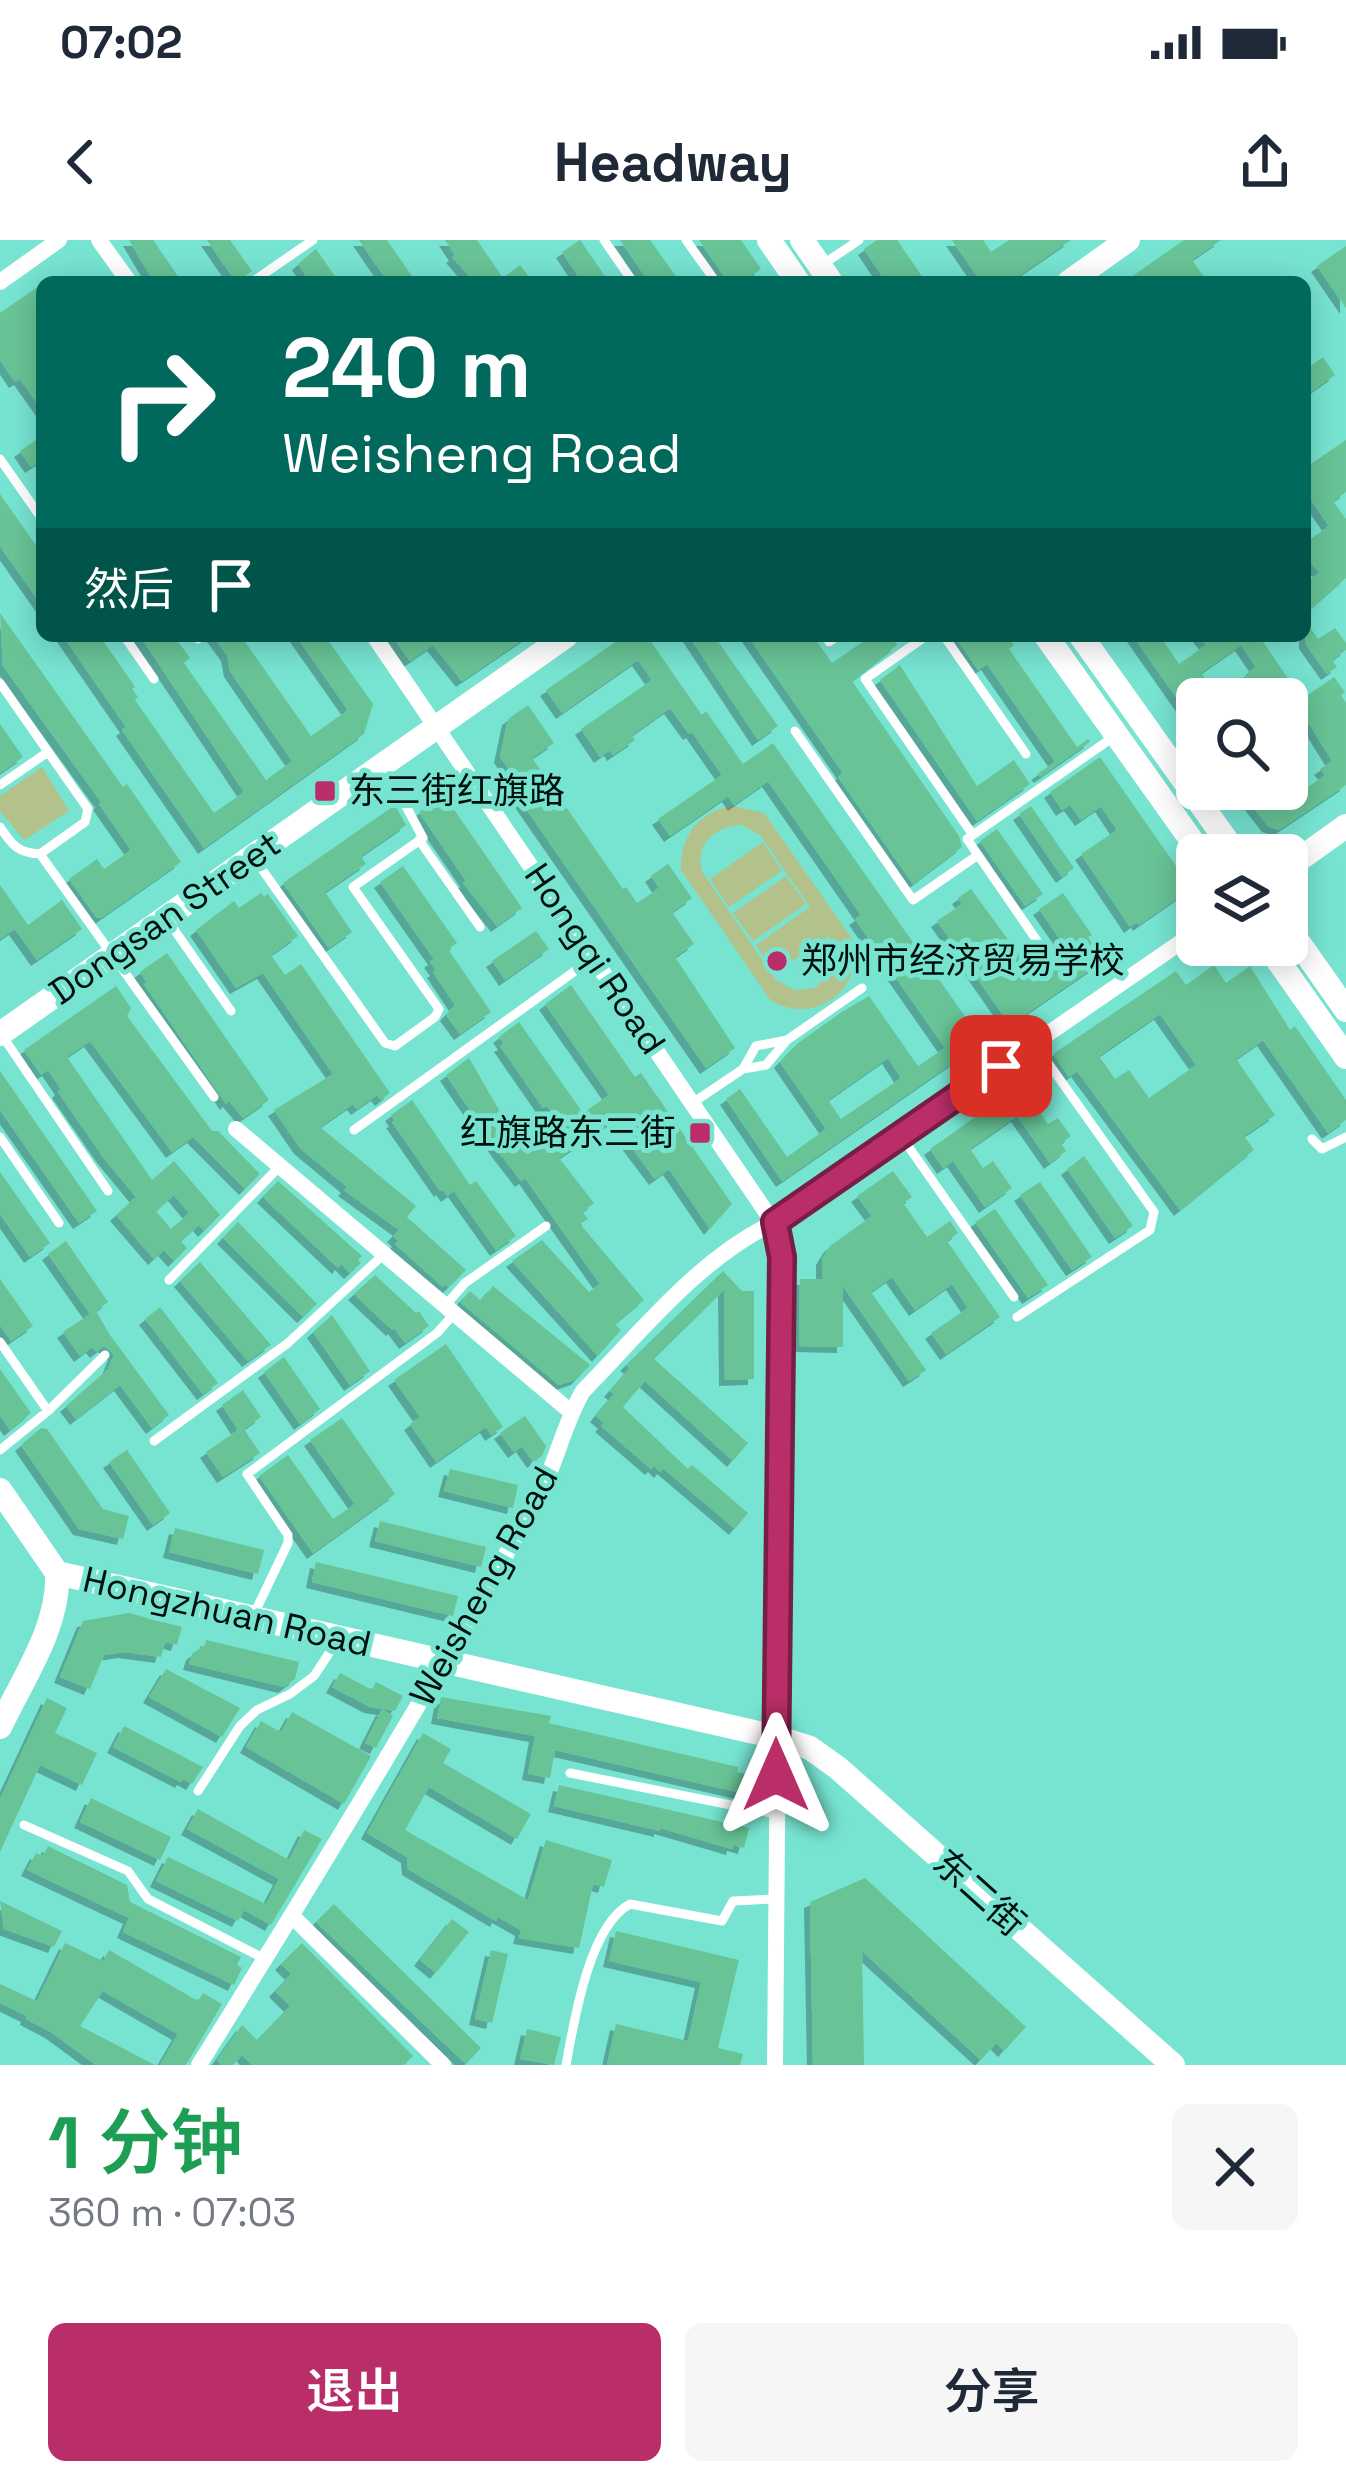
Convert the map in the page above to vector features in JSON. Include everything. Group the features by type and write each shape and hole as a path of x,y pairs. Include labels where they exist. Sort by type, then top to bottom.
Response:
{"street":[{"path":"0,281 59,240"},
{"path":"99,240 125,276"},
{"path":"769,240 794,276"},
{"path":"802,240 826,274"},
{"path":"1077,276 1128,240"},
{"name":"Hongqi Road","path":"378,642 775,1222"},
{"name":"Dongsan Street","path":"0,1034 557,642"},
{"path":"1050,642 1187,834"},
{"path":"1085,642 1222,834"},
{"path":"1308,853 1346,826"},
{"name":"Weisheng Road","path":"199,2065 548,1480 583,1391 686,1286 734,1245 775,1222 1176,945"},
{"path":"1308,956 1346,1010"},
{"path":"1282,966 1346,1057"},
{"path":"236,1129 571,1412"},
{"path":"775,1222 782,1257 775,2065"},
{"name":"Hongzhuan Road","path":"0,1490 57,1573 776,1737"},
{"path":"0,1727 52,1617 57,1573"},
{"name":"东二街","path":"776,1737 810,1748 838,1768 1173,2065"},
{"path":"292,1916 443,2065"}],"lane":[{"path":"261,276 313,240"},
{"path":"604,240 629,276"},
{"path":"686,240 712,276"},
{"path":"826,274 859,240"},
{"path":"0,459 36,510"},
{"path":"128,642 154,679"},
{"path":"917,642 865,679 973,835"},
{"path":"948,642 1026,754"},
{"path":"0,683 88,809 86,822 40,854 14,847 0,827"},
{"path":"796,730 913,900 978,855"},
{"path":"1044,951 967,839 1116,736"},
{"path":"0,785 48,752"},
{"path":"253,856 385,1043 395,1046 439,1009 353,887 423,838 383,764"},
{"path":"418,841 480,928"},
{"path":"40,854 214,1097"},
{"path":"166,918 230,1011"},
{"path":"354,1130 594,957"},
{"path":"694,1102 743,1069 766,1065 787,1040 862,988"},
{"path":"0,1034 108,1190"},
{"path":"743,1069 756,1046 787,1040"},
{"path":"1017,1317 1150,1230 1154,1212 1034,1043"},
{"path":"901,1136 1014,1297"},
{"path":"0,1137 59,1223"},
{"path":"1312,1138 1322,1149 1346,1137"},
{"path":"169,1280 280,1166"},
{"path":"252,1617 288,1534 247,1474 436,1333 465,1283 546,1226"},
{"path":"154,1441 288,1342 383,1255"},
{"path":"0,1342 48,1412"},
{"path":"0,1450 48,1412 105,1355"},
{"path":"198,1791 240,1726 257,1710 314,1676 339,1637"},
{"path":"570,1773 776,1814"},
{"path":"24,1825 128,1871 148,1899 265,1959"},
{"path":"566,2065 603,1926 620,1909 630,1904 722,1921 733,1901 775,1899"}],"green space":[{"path":"42,767 69,811 24,840 0,811 0,796"},
{"path":"733,806 764,813 855,943 851,976 832,999 804,1009 771,1001 681,870 688,836 701,819","holes":["742,825 760,835 810,907 756,945 775,973 829,936 836,950 835,968 815,988 794,990 776,980 703,873 701,854 709,839 723,829"]},
{"path":"763,842 782,871 729,907 710,879"},
{"path":"786,876 806,904 753,941 733,913"}],"building":[{"path":"129,240 153,240 178,276 150,276"},
{"path":"207,240 230,240 252,271 232,276"},
{"path":"359,240 387,240 412,276 384,276"},
{"path":"445,240 477,240 502,276 469,276 452,257"},
{"path":"580,240 605,276 578,276 562,252"},
{"path":"620,240 650,240 676,276 645,276"},
{"path":"699,240 741,240 761,269 751,276 724,276"},
{"path":"877,240 897,240 922,276 882,276 864,249"},
{"path":"952,240 983,240 991,252 1009,240 1071,240 1019,276 977,276"},
{"path":"1184,240 1221,240 1192,260 1204,276 1133,276"},
{"path":"1346,246 1346,308 1317,266"},
{"path":"316,249 335,276 306,276 298,264"},
{"path":"520,265 528,276 506,276"},
{"path":"36,288 36,402 0,360 0,313"},
{"path":"1323,357 1335,375 1311,392 1311,366"},
{"path":"36,440 36,464 31,467 20,451"},
{"path":"1346,440 1346,492 1333,501 1346,519 1346,578 1311,609 1311,579 1320,572 1311,564 1311,539 1329,526 1311,500 1311,464"},
{"path":"0,494 36,545 36,597 0,546"},
{"path":"0,613 181,862 101,918 69,879 97,859 104,869 131,850 3,666"},
{"path":"1335,628 1346,650 1332,660 1337,667 1327,674 1305,643 1311,642 1311,629 1318,639"},
{"path":"67,642 104,642 135,687 135,700 214,813 244,792 144,642 178,642 190,658 184,663 266,780 292,761 230,671 227,655 217,642 245,642 311,736 348,710 300,642 329,642 373,704 364,734 204,848 122,730 126,727"},
{"path":"396,642 519,642 462,681 433,645 410,661"},
{"path":"615,642 651,642 743,764 773,743 983,1042 782,1181 726,1099 740,1089 787,1157 826,1129 780,1062 842,1012 869,996 918,1066 945,1048 855,919 861,915 768,781 734,805 728,796 670,836 658,819 722,775 692,732 670,708 632,735 635,740 613,755 610,750 600,757 581,729 652,680 638,660 562,713 546,690","holes":["888,1058 901,1078 841,1119 828,1100"]},
{"path":"693,642 718,642 778,726 758,740"},
{"path":"752,642 817,642 832,663 862,642 895,642 852,681 962,847 913,884 838,777 843,773"},
{"path":"959,642 1012,642 1009,649 1077,747 1090,742 1040,777 1037,774 1055,762 987,664 978,670"},
{"path":"1137,642 1164,642 1179,664 1206,645 1204,642 1263,642 1288,678 1247,678 1256,667 1241,645 1201,673 1205,678 1176,678 1176,697"},
{"path":"900,665 977,786 1014,760 1030,784 977,821 880,680"},
{"path":"1334,677 1345,692 1341,695 1346,703 1346,785 1279,830 1268,826 1255,810 1308,810 1308,787 1325,775 1320,769 1332,761 1308,722 1308,695"},
{"path":"528,705 554,743 532,758 623,889 637,903 659,888 651,876 668,864 692,898 672,912 694,944 675,957 735,1048 706,1068 515,793 522,788 500,757 508,719"},
{"path":"0,724 23,757 0,773"},
{"path":"1100,757 1176,866 1176,899 1130,927 1081,854 1117,830 1101,806 1081,820 1070,805 1062,810 1050,792"},
{"path":"444,795 522,908 497,926 463,883 466,881 419,812"},
{"path":"395,805 406,825 361,856 366,864 325,892 352,932 329,948 283,883"},
{"path":"1031,806 1074,868 1062,877 1019,814"},
{"path":"997,829 1043,894 1025,906 980,841"},
{"path":"403,866 457,943 448,949 491,1012 460,1034 446,1015 455,1005 433,972 430,962 434,959 380,882"},
{"path":"0,885 28,925 62,900 82,929 37,960 15,929 0,939"},
{"path":"971,889 1037,979 1071,955 1039,909 1063,893 1092,935 1088,937 1096,949 1088,955 1096,966 1010,1025 937,921 962,904 958,898"},
{"path":"261,893 268,894 298,936 271,955 285,975 301,964 390,1093 381,1100 377,1095 357,1109 353,1104 320,1127 416,1206 407,1217 466,1270 449,1287 443,1287 395,1244 398,1241 393,1236 399,1230 344,1190 347,1187 300,1148 274,1110 333,1074 263,973 236,988 196,930 234,901 239,908"},
{"path":"536,931 549,949 505,980 492,961"},
{"path":"167,953 269,1100 243,1118 229,1101 226,1104 144,984 140,972"},
{"path":"1215,966 1226,983 1250,966 1290,1030 1295,1026 1346,1100 1346,1120 1328,1133 1263,1040 1236,1059 1275,1115 1244,1136 1254,1150 1180,1210 1077,1071 1069,1077 1053,1054 1176,971 1186,985","holes":["1160,1014 1196,1065 1149,1098 1129,1070 1115,1079 1099,1056"]},
{"path":"571,985 635,1077 641,1073 732,1204 710,1229 669,1169 655,1179 612,1122 559,1158 594,1203 582,1212 588,1219 580,1224 644,1300 615,1324 621,1330 598,1356 512,1261 542,1240 589,1292 600,1284 446,1075 469,1058 502,1115 506,1112 532,1150 560,1131 547,1106 543,1108 500,1046 504,1044 499,1037 519,1022 583,1113 609,1095 545,1004"},
{"path":"116,986 131,1008 127,1016 212,1131 218,1131 260,1174 245,1189 193,1137 172,1152 90,1041 67,1057 152,1180 174,1161 220,1215 204,1231 199,1225 181,1241 187,1248 174,1261 164,1250 154,1259 116,1215 136,1197 103,1157 48,1070 41,1075 24,1050","holes":["174,1195 189,1213 171,1229 156,1211"]},
{"path":"0,1071 97,1211 79,1223 0,1110"},
{"path":"1028,1080 1041,1099 1034,1104 1048,1124 1058,1118 1071,1136 1061,1143 1066,1151 1050,1163 1017,1116 970,1149 983,1168 993,1161 1012,1188 985,1207 953,1161 943,1168 930,1149"},
{"path":"412,1100 470,1185 476,1181 516,1236 496,1250 454,1191 447,1196 440,1191 392,1122 391,1115"},
{"path":"1084,1156 1133,1226 1115,1238 1067,1169"},
{"path":"893,1171 912,1197 903,1203 927,1237 950,1221 958,1233 947,1241 1000,1317 946,1354 931,1333 968,1308 952,1284 915,1310 892,1277 871,1292 926,1370 909,1381 843,1286 843,1347 799,1346 800,1279 822,1279 822,1259 830,1246 872,1216 857,1196"},
{"path":"0,1172 50,1243 30,1257 0,1214"},
{"path":"278,1181 362,1256 350,1273 341,1264 338,1268 263,1197"},
{"path":"1040,1182 1092,1257 1072,1270 1020,1195"},
{"path":"995,1209 1048,1285 1028,1298 975,1222"},
{"path":"238,1222 317,1304 303,1317 223,1238"},
{"path":"66,1241 108,1302 96,1311 110,1335 169,1415 152,1428 120,1385 76,1419 66,1406 108,1369 114,1354 104,1346 96,1352 92,1347 80,1356 63,1332 90,1314 48,1254"},
{"path":"200,1262 271,1345 248,1361 180,1281"},
{"path":"723,1271 742,1291 754,1291 754,1379 725,1380 724,1290 654,1359 748,1443 733,1461 645,1381 623,1407 688,1469 692,1465 748,1513 735,1529 663,1468 660,1472 654,1466 651,1469 601,1426 604,1423 596,1416 630,1368 626,1365"},
{"path":"375,1275 419,1311 429,1326 405,1343 354,1294"},
{"path":"0,1279 33,1326 11,1341 0,1325"},
{"path":"493,1286 590,1365 577,1379 559,1385 460,1302 470,1291 481,1301"},
{"path":"160,1307 218,1383 203,1394 145,1319"},
{"path":"332,1315 370,1371 350,1385 313,1332"},
{"path":"446,1344 503,1427 491,1435 486,1427 436,1462 410,1424 420,1417 394,1380"},
{"path":"284,1357 320,1409 300,1424 264,1372"},
{"path":"0,1369 31,1413 10,1430 0,1416"},
{"path":"243,1390 261,1417 244,1429 260,1453 223,1477 206,1452 238,1430 222,1405"},
{"path":"525,1416 546,1446 533,1462 522,1446 514,1452 500,1433"},
{"path":"342,1418 395,1494 313,1553 259,1476 288,1455 333,1519 355,1504 310,1440"},
{"path":"41,1428 47,1429 103,1509 129,1516 123,1539 79,1529 21,1445"},
{"path":"127,1450 170,1513 153,1525 109,1462"},
{"path":"450,1469 518,1485 513,1508 444,1491"},
{"path":"380,1521 486,1547 481,1567 375,1541"},
{"path":"175,1528 264,1550 258,1574 169,1552"},
{"path":"316,1562 458,1596 453,1616 312,1582"},
{"path":"129,1613 182,1627 177,1645 165,1642 161,1657 124,1652 104,1655 90,1689 60,1677 83,1621"},
{"path":"206,1640 299,1662 295,1679 284,1687 189,1664"},
{"path":"166,1669 240,1708 222,1737 149,1697"},
{"path":"340,1673 372,1690 376,1682 403,1696 395,1711 370,1707 332,1687"},
{"path":"441,1697 551,1716 549,1723 738,1767 737,1772 746,1774 741,1793 555,1750 550,1778 528,1774 535,1736 437,1718"},
{"path":"47,1698 67,1708 55,1733 97,1753 82,1785 40,1765 0,1852 0,1799"},
{"path":"382,1709 393,1716 376,1748 365,1743"},
{"path":"292,1712 371,1756 344,1804 246,1747 261,1721 281,1732"},
{"path":"124,1726 203,1767 192,1784 113,1747"},
{"path":"423,1733 451,1749 443,1763 531,1814 517,1839 429,1787 405,1830 528,1900 546,1840 612,1860 604,1887 593,1884 579,1948 519,1938 521,1930 498,1917 496,1921 408,1869 407,1857 367,1833"},
{"path":"559,1785 749,1828 744,1848 554,1806"},
{"path":"91,1798 171,1837 160,1860 80,1822"},
{"path":"198,1809 289,1860 304,1830 322,1839 271,1925 244,1910 238,1921 156,1881 168,1857 266,1904 279,1879 187,1829"},
{"path":"48,1846 127,1885 130,1902 241,1957 237,1965 242,1968 234,1985 123,1932 129,1918 27,1870 36,1853 43,1856"},
{"path":"865,1878 1026,2027 1004,2051 996,2043 981,2060 862,1951 864,2065 813,2065 810,1902"},
{"path":"0,1901 62,1931 54,1947 4,1929"},
{"path":"334,1904 481,2048 466,2064 316,1922"},
{"path":"452,1919 469,1932 436,1973 420,1960"},
{"path":"616,1931 739,1960 718,2048 743,2054 740,2065 607,2065 616,2024 688,2041 701,1982 609,1961"},
{"path":"65,1943 103,1961 109,1950 198,2001 203,1993 222,2004 186,2065 160,2065 178,2034 103,1991 80,2026 155,2065 96,2065 27,2016 0,2003 0,1984 37,2001"},
{"path":"302,1943 413,2056 404,2065 252,2065 242,2055 233,2065 217,2060 242,2025 257,2040 290,2006 275,1991 291,1974 281,1964"},
{"path":"491,1950 508,1954 492,2023 475,2019"},
{"path":"527,2029 561,2037 554,2065 520,2059"}],"place":[{"name":"东三街红旗路","path":"325,791"},
{"name":"郑州市经济贸易学校","path":"777,961"},
{"name":"红旗路东三街","path":"700,1133"}],"route":[{"path":"776,1775 782,1257 775,1222 1001,1066"}]}
